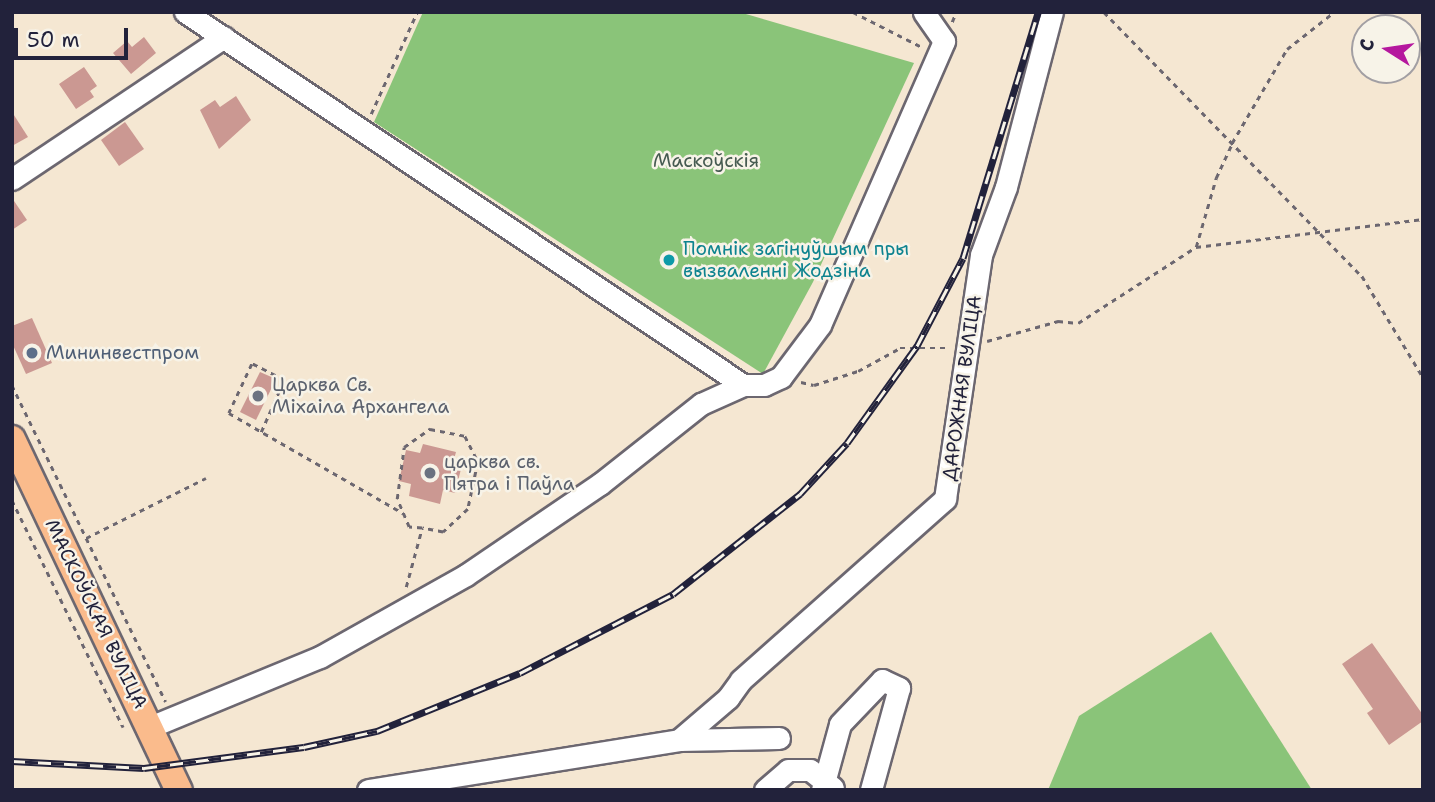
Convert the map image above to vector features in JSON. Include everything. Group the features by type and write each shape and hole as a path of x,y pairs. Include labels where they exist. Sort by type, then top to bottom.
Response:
{"main road":[{"name":"МАСКОЎСКАЯ ВУЛІЦА","path":"12,439 179,790"}],"street":[{"path":"185,12 743,385"},
{"path":"150,727 320,657 466,575 600,484 701,404 743,385 764,385 781,377 820,324 944,41 924,12"},
{"name":"ДАРОЖНАЯ ВУЛІЦА","path":"679,740 728,698 741,680 945,499 981,255 1006,187 1052,12"},
{"path":"12,178 224,37"},
{"path":"827,788 840,724 882,680 899,688 871,790"},
{"path":"368,790 679,740 779,738"},
{"path":"765,790 788,770 810,771 827,788"}],"path":[{"path":"363,130 417,12"},
{"path":"853,12 938,54"},
{"path":"1104,12 1362,276 1423,377"},
{"path":"1196,247 1216,178 1232,143 1287,49 1334,12"},
{"path":"781,377 814,385 858,371 900,348 968,346 1058,321 1078,323 1196,247 1316,229 1423,219"},
{"path":"261,432 284,380 252,364 229,413 261,432 403,513"},
{"path":"12,385 169,708"},
{"path":"430,429 465,436 478,463 468,509 443,532 422,528 409,527 395,487 404,447 430,429"},
{"path":"86,538 205,478"},
{"path":"12,499 123,727"},
{"path":"413,605 405,593 422,528"}],"green space":[{"name":"Маскоўскія","path":"423,12 739,12 914,63 813,282 763,374 374,122"},
{"path":"1211,632 1312,790 1048,790 1079,716"}],"building":[{"path":"144,37 156,53 131,74 113,53 127,41 132,47"},
{"path":"84,67 97,86 90,91 94,97 76,109 59,84"},
{"path":"236,96 251,120 219,149 200,110 215,100 220,107"},
{"path":"12,112 28,137 12,146"},
{"path":"125,122 144,149 119,166 101,140"},
{"path":"12,198 27,220 12,230"},
{"name":"Мининвестпром","path":"32,318 52,363 26,374 12,343 12,326"},
{"name":"Царква Св. Міхаіла Архангела","path":"260,372 276,379 256,420 240,412"},
{"name":"царква св. Пятра і Паўла","path":"423,444 456,452 453,463 462,465 455,493 443,490 440,504 409,496 411,484 399,481 406,450 420,453"},
{"path":"1372,643 1423,715 1423,721 1389,745 1367,713 1373,709 1342,664"}],"railway":[{"path":"12,761 144,768 304,747 377,731 520,673 673,594 800,494 847,443 917,346 963,258 1038,12"}],"place":[{"name":"Помнік загінуўшым пры вызваленні Жодзіна","path":"669,260"},
{"name":"Мининвестпром","path":"32,353"},
{"name":"Царква Св. Міхаіла Архангела","path":"258,396"},
{"name":"царква св. Пятра і Паўла","path":"430,473"}]}
